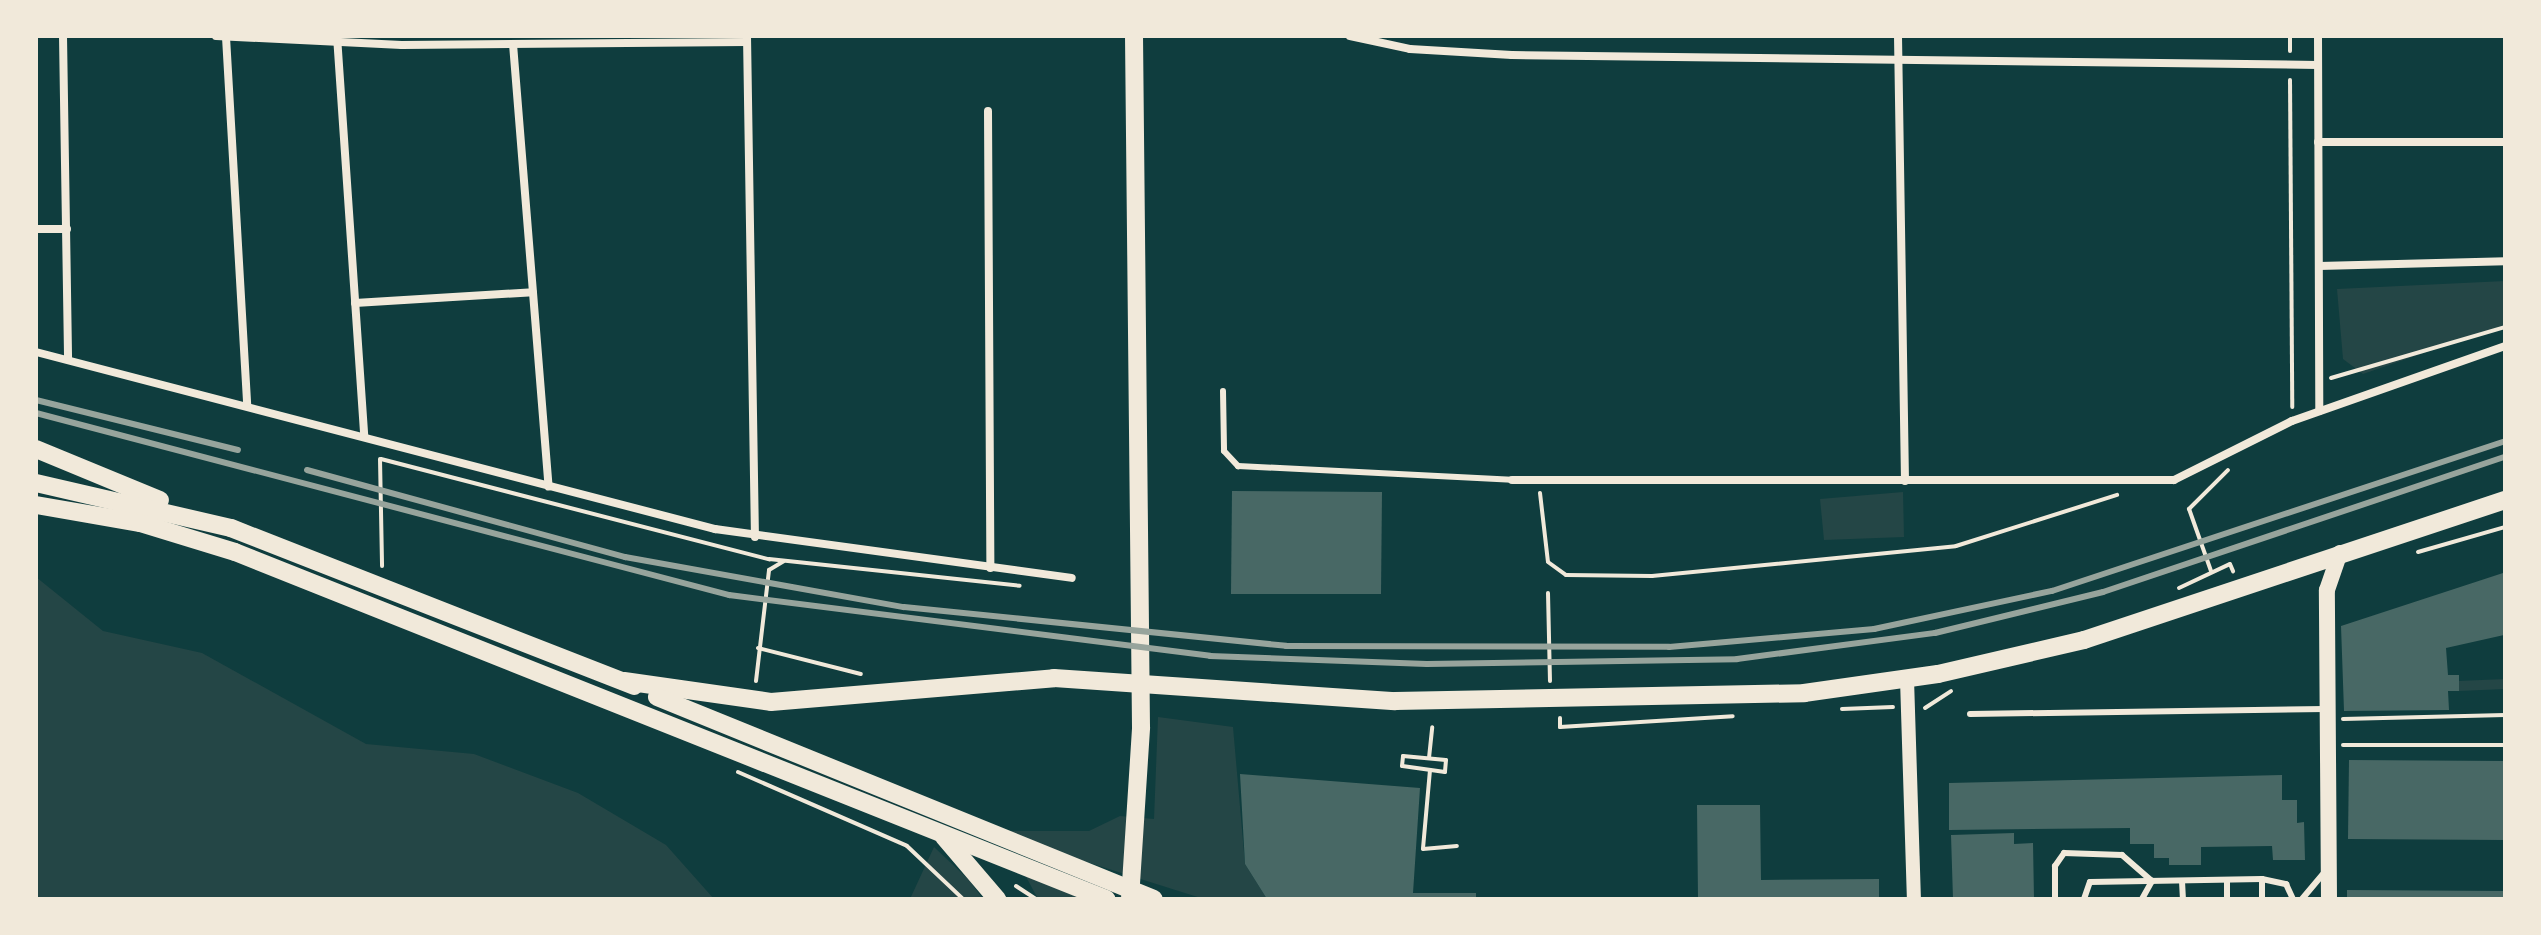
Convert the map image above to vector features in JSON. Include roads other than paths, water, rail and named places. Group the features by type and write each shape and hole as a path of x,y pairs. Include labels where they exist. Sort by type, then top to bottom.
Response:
{"main road":[{"path":"1130,899 1141,727 1134,36"},
{"path":"36,449 122,480 180,511 624,681 1154,899"},
{"path":"36,483 180,511"},
{"path":"624,681 744,701 1054,678 1419,701 1748,697 1949,672 2120,630 2340,553 2505,500"},
{"path":"36,505 140,523 235,552 1106,899"},
{"path":"2329,899 2327,590 2340,553"},
{"path":"936,830 997,899"}],"street":[{"path":"63,36 68,359"},
{"path":"216,36 513,44 747,39 755,537"},
{"path":"1350,36 1390,41 1898,64 2318,65"},
{"path":"1898,36 1905,481"},
{"path":"2318,36 2319,411"},
{"path":"226,37 247,405"},
{"path":"337,40 364,437"},
{"path":"513,44 549,487"},
{"path":"988,111 990,568"},
{"path":"2318,142 2505,142"},
{"path":"36,229 67,229"},
{"path":"2319,266 2505,261"},
{"path":"355,303 533,292"},
{"path":"1512,480 2157,481 2192,474 2292,421 2505,346"},
{"path":"36,352 247,405 549,487 755,537 1072,578"},
{"path":"1907,679 1914,899"}],"lane":[{"path":"1223,391 1224,451 1238,466 1512,480"},
{"path":"1970,714 2328,714"},
{"path":"2055,899 2055,866 2064,853 2122,855 2152,881"},
{"path":"2302,899 2329,863"},
{"path":"2262,879 2262,899"},
{"path":"2084,899 2090,882 2262,879 2286,884 2293,899"},
{"path":"2227,880 2227,899"},
{"path":"2142,899 2152,881"},
{"path":"2182,881 2183,899"}],"railway":[{"path":"36,400 238,450"},
{"path":"36,413 729,595 1210,656 1427,664 1737,659 1935,633 2103,592 2505,457"},
{"path":"307,470 625,557 904,607 1286,646 1669,647 1874,629 2052,591 2505,441"}]}
